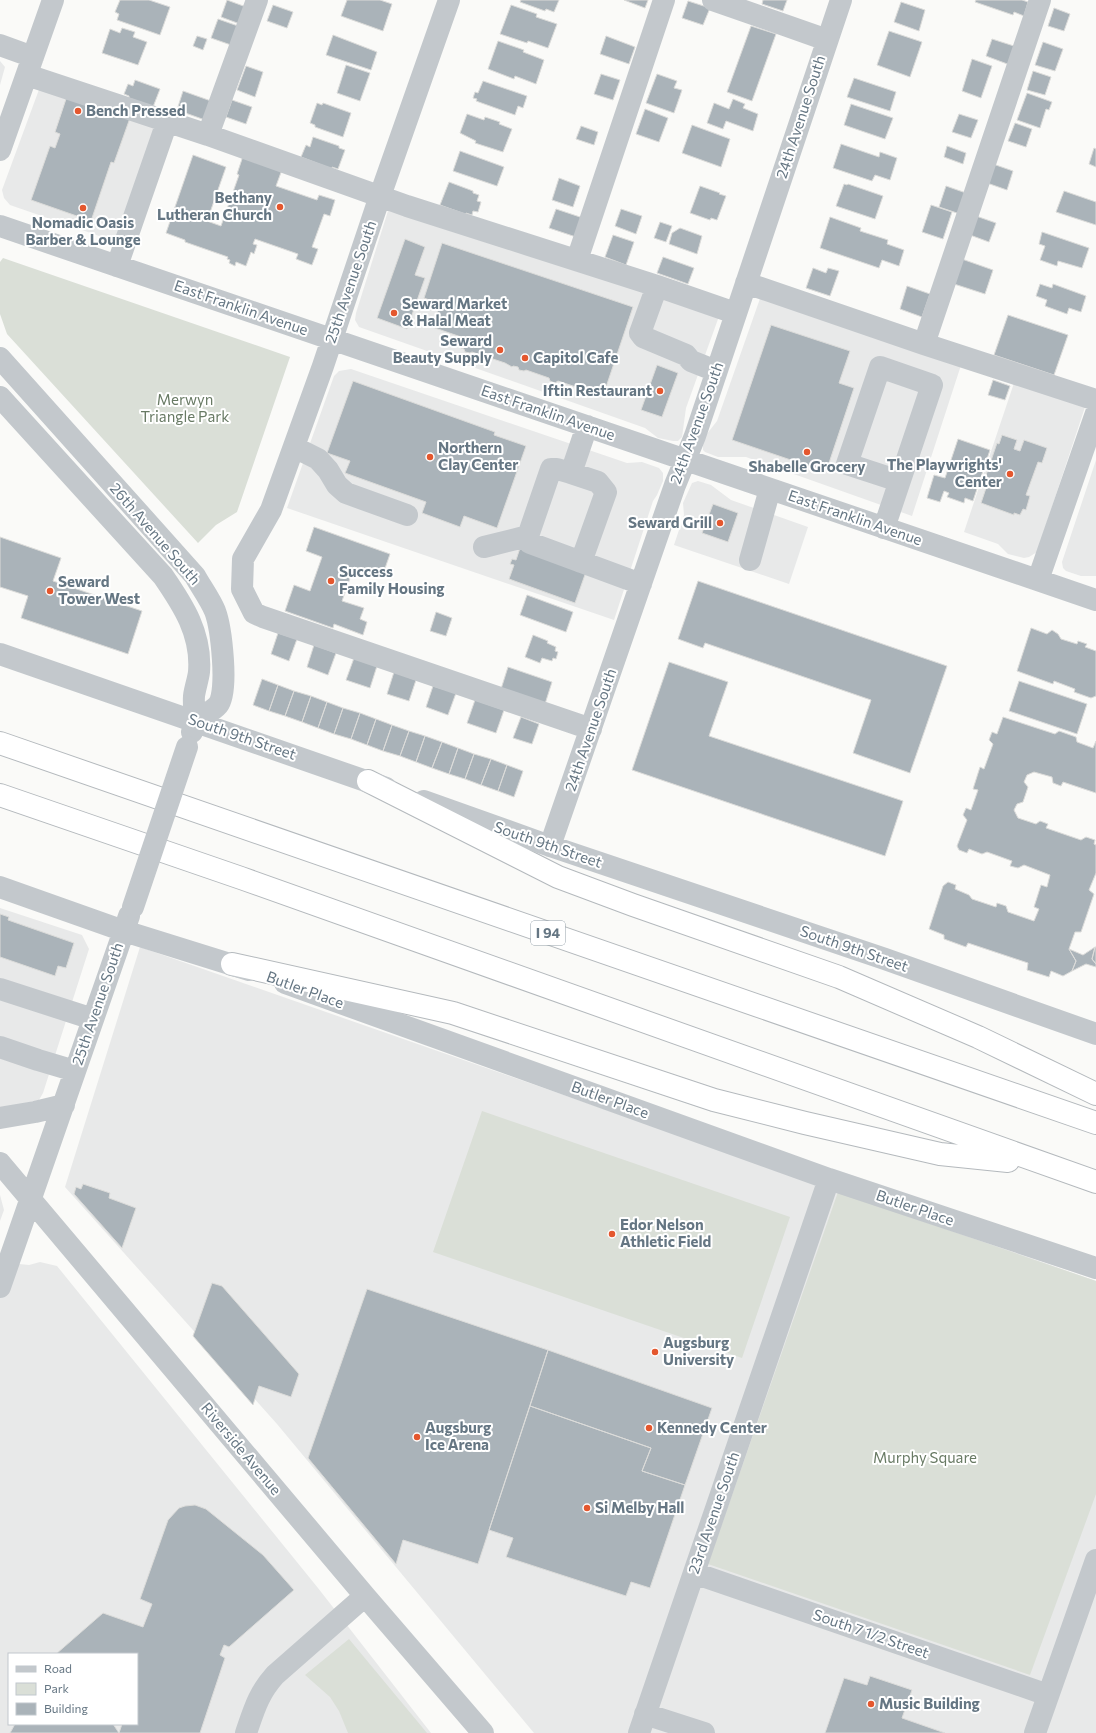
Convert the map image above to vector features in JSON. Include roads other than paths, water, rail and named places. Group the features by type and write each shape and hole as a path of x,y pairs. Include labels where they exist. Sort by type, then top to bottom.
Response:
{"highway":[{"name":"I 94","path":"0,743 1096,1123"},
{"path":"368,781 558,877 633,905 839,977 978,1037 1096,1094"},
{"path":"0,795 241,878 1096,1182"},
{"path":"232,964 453,1013 714,1100 805,1123 940,1154 1043,1164"}],"street":[{"path":"0,150 53,0"},
{"path":"208,135 257,0"},
{"name":"25th Avenue South","path":"449,0 380,196 332,339 271,510 243,559 242,589 254,613 263,617 591,730"},
{"path":"577,260 664,0"},
{"path":"713,0 827,40"},
{"name":"24th Avenue South","path":"550,846 675,485 695,436 841,0"},
{"path":"924,344 1040,0"},
{"path":"0,45 30,66 167,122 380,196 657,286 735,313"},
{"path":"117,266 167,122"},
{"name":"East Franklin Avenue","path":"0,226 1096,600"},
{"path":"746,283 924,344 1096,400"},
{"path":"657,286 640,333 643,337 686,355 691,361 716,371"},
{"name":"26th Avenue South","path":"0,358 195,576 214,610 219,628 222,650 223,689 219,705 196,721"},
{"path":"884,528 932,385 880,367 847,464 899,481"},
{"name":"26th Avenue South","path":"0,397 163,576 180,600 196,634 199,671 194,696 196,721"},
{"path":"1038,580 1096,413"},
{"path":"571,473 587,426"},
{"path":"294,447 318,459 328,470 337,485 346,493 407,515"},
{"path":"581,562 606,492 598,482 557,469 551,469 528,536 530,543 581,562 641,584"},
{"path":"750,560 770,489"},
{"path":"484,547 528,536"},
{"name":"South 9th Street","path":"0,654 368,781 550,846 885,959 1096,1034"},
{"name":"25th Avenue South","path":"0,1287 4,1264 31,1199 196,721"},
{"name":"Butler Place","path":"0,887 124,931 232,964 829,1179 1096,1268"},
{"path":"0,990 93,1019"},
{"path":"0,1046 38,1060 75,1071"},
{"path":"0,1118 64,1105"},
{"name":"Riverside Avenue","path":"0,1163 365,1596 483,1733"},
{"name":"23rd Avenue South","path":"642,1723 829,1179"},
{"path":"1035,1733 1096,1560"},
{"name":"South 7 1/2 Street","path":"694,1573 1048,1695"},
{"path":"246,1733 257,1701 264,1687 274,1675 365,1596"},
{"path":"642,1723 704,1733"}],"place":[{"name":"Bench Pressed","path":"78,111"},
{"name":"Bethany Lutheran Church","path":"280,207"},
{"name":"Nomadic Oasis Barber & Lounge","path":"83,208"},
{"name":"Seward Market & Halal Meat","path":"394,313"},
{"name":"Seward Beauty Supply","path":"500,350"},
{"name":"Capitol Cafe","path":"525,358"},
{"name":"Iftin Restaurant","path":"660,391"},
{"name":"Shabelle Grocery","path":"807,452"},
{"name":"Northern Clay Center","path":"430,457"},
{"name":"The Playwrights' Center","path":"1010,474"},
{"name":"Seward Grill","path":"720,523"},
{"name":"Success Family Housing","path":"331,581"},
{"name":"Seward Tower West","path":"50,591"},
{"name":"Edor Nelson Athletic Field","path":"612,1234"},
{"name":"Augsburg University","path":"655,1352"},
{"name":"Kennedy Center","path":"649,1428"},
{"name":"Augsburg Ice Arena","path":"417,1437"},
{"name":"Si Melby Hall","path":"587,1508"},
{"name":"Music Building","path":"871,1704"}],"park label":[{"name":"Merwyn Triangle Park","path":"185,408"},
{"name":"Murphy Square","path":"925,1458"}]}
